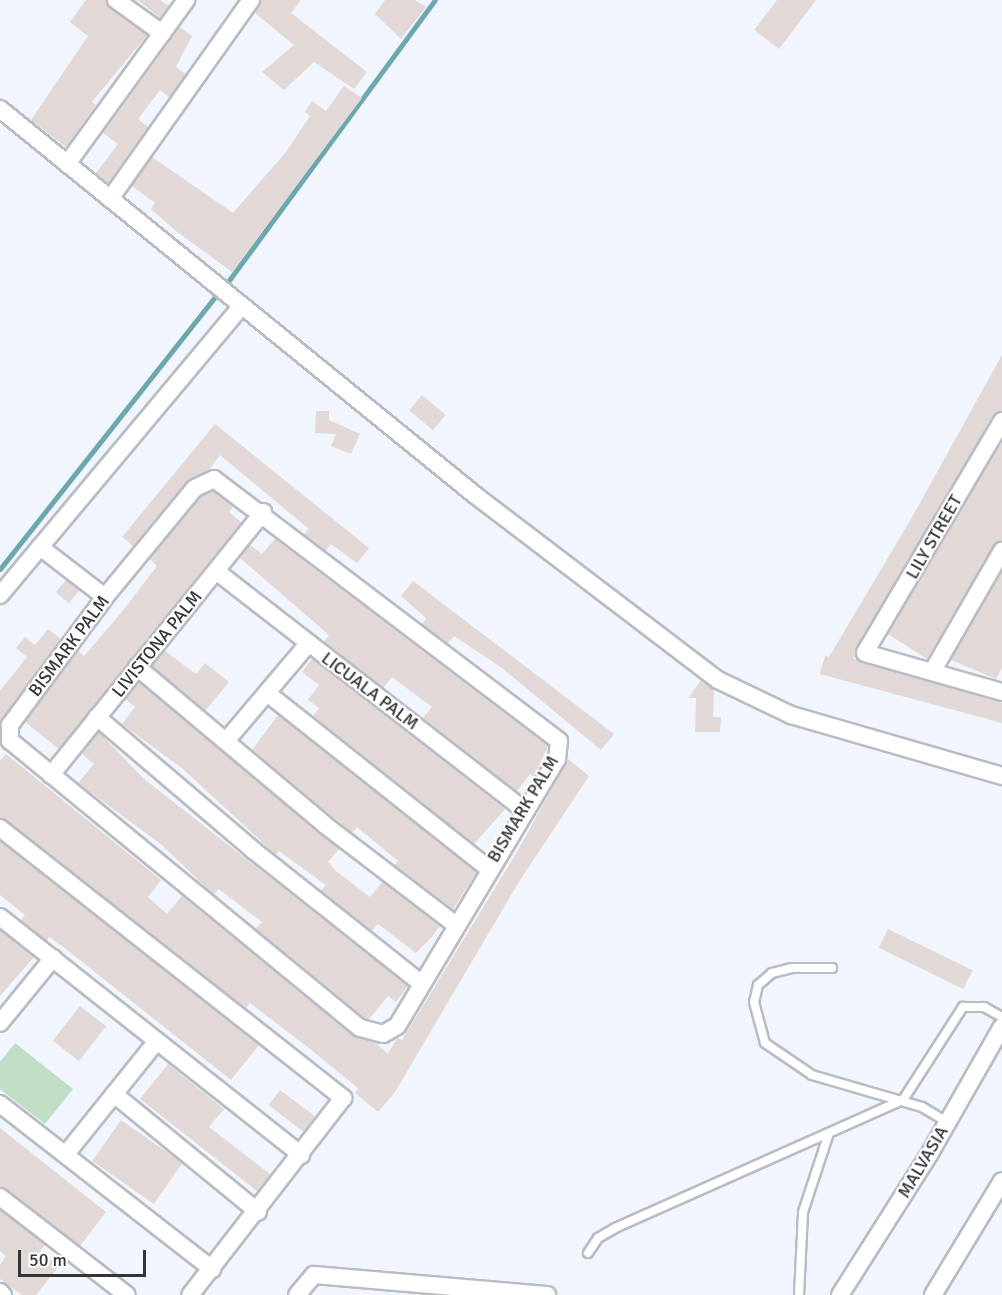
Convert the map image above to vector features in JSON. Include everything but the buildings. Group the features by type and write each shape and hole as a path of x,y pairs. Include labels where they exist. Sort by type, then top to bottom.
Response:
{"street":[{"path":"116,0 162,33"},
{"path":"67,164 186,0"},
{"path":"110,199 251,0"},
{"path":"0,109 475,495 739,693 823,726 1002,776"},
{"path":"0,596 242,307"},
{"name":"LILY STREET","path":"932,672 865,654 1002,421"},
{"name":"BISMARK PALM","path":"224,481 263,512 555,735 560,744 557,759 488,868 397,1026 382,1034 360,1028 15,748 10,741 10,725 105,597 201,482 224,481"},
{"name":"LIVISTONA PALM","path":"51,775 263,512"},
{"path":"40,547 105,597"},
{"path":"1001,690 932,672 1002,551"},
{"name":"LICUALA PALM","path":"216,571 524,810"},
{"path":"226,741 308,644"},
{"path":"137,667 325,825 456,925"},
{"path":"267,693 488,868"},
{"path":"97,717 253,850 421,983"},
{"path":"0,828 343,1098 258,1212 190,1295"},
{"path":"0,916 301,1155"},
{"path":"3,1014 53,958"},
{"name":"MALVASIA","path":"840,1295 948,1122 1002,1027"},
{"path":"66,1154 157,1041"},
{"path":"114,1094 258,1212"},
{"path":"0,1104 212,1269"},
{"path":"933,1295 1002,1181"},
{"path":"0,1197 128,1295"},
{"path":"297,1295 314,1275 547,1295"}],"lane":[{"path":"832,968 792,968 772,973 758,985 754,1002 765,1043 812,1074 903,1100 948,1122"},
{"path":"588,1253 598,1238 615,1228 903,1100 963,1006 984,1007 1002,1017"},
{"path":"799,1295 802,1212 829,1133"}],"green space":[{"path":"15,1043 73,1089 45,1124 0,1089 0,1062"}],"waterway":[{"path":"227,283 435,0"},
{"path":"0,569 214,298"}]}
